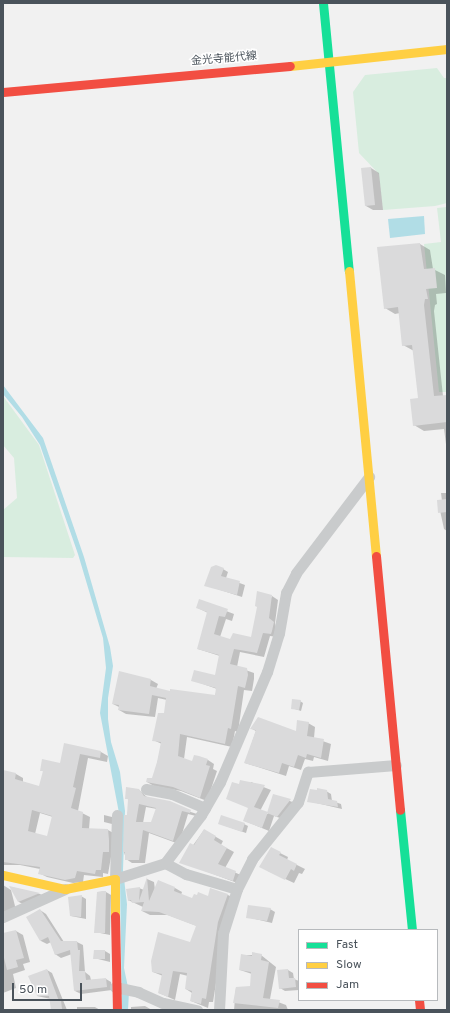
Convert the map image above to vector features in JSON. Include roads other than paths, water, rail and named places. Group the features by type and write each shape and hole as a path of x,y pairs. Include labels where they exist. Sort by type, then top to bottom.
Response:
{"street":[{"path":"323,3 412,929"},
{"name":"金光寺能代線","path":"3,92 329,62 447,49"},
{"path":"3,917 65,889 120,877 165,863 205,808 220,782 268,672 290,586 296,573 369,477"},
{"path":"219,1010 223,933 238,889 252,859 298,802 308,772 396,765"},
{"path":"146,789 172,794 205,808"},
{"path":"117,815 120,877 115,987 117,1010"},
{"path":"165,863 186,874 238,889"},
{"path":"3,875 65,889"},
{"path":"115,987 130,989 156,1001 197,1010"}],"water":[{"path":"424,216 425,234 390,238 388,219"},
{"path":"3,385 43,438 84,557 110,647 113,666 108,698 108,719 111,742 120,772 125,811 123,870 127,904 124,968 129,992 128,1010 122,1010 119,813 100,713 106,668 103,638 78,554 40,445 22,417 3,394"}]}
